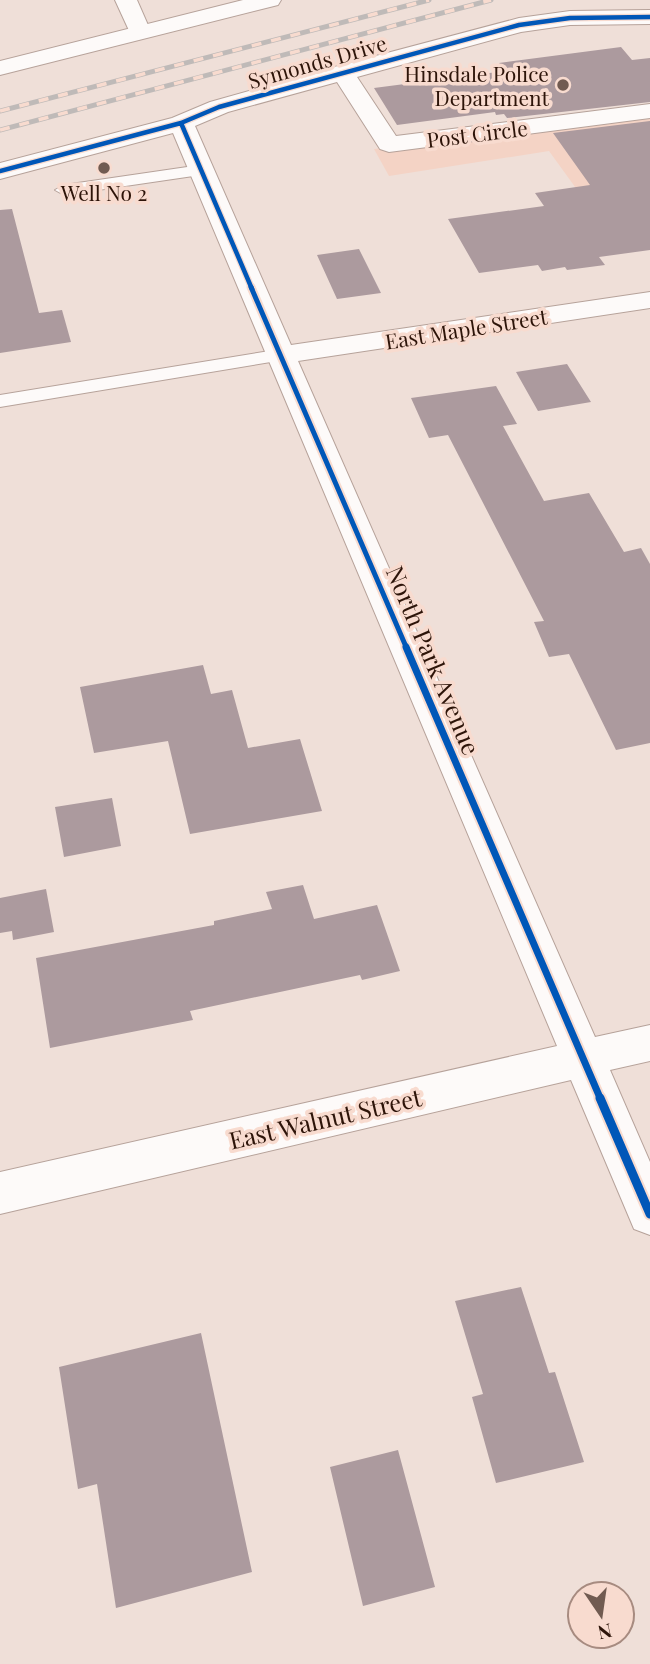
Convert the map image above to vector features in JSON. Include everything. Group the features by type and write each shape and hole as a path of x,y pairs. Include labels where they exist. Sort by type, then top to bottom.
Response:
{"street":[{"path":"126,0 140,32"},
{"path":"0,68 270,0"},
{"name":"Symonds Drive","path":"0,172 181,123 219,107 342,72 519,25 570,18 650,17"},
{"name":"Post Circle","path":"342,72 389,144 650,111"},
{"name":"North Park Avenue","path":"181,123 650,1214"},
{"name":"East Maple Street","path":"282,355 650,300"},
{"name":"East Walnut Street","path":"0,1193 650,1043"}],"lane":[{"path":"64,190 201,170"},
{"path":"0,401 282,355"}],"shaded area":[{"path":"650,114 650,181 578,191 549,151 389,176 374,149"}],"building":[{"name":"Hinsdale Police Department","path":"621,47 632,60 650,58 650,102 507,118 504,114 496,115 495,112 397,125 374,88 505,71 499,63"},
{"path":"650,121 650,250 599,257 605,265 542,271 538,265 479,273 448,219 544,206 535,193 590,185 553,133"},
{"path":"12,209 39,313 62,310 71,342 0,353 0,210"},
{"path":"359,249 381,293 337,299 317,255"},
{"path":"567,364 591,402 538,411 516,372"},
{"path":"496,386 517,424 503,426 544,501 589,493 624,552 641,548 650,564 650,743 616,750 569,654 549,657 534,622 544,621 448,435 429,438 411,398"},
{"path":"203,665 211,694 232,690 248,748 300,739 322,811 190,834 168,741 94,753 80,687"},
{"path":"112,798 121,846 64,857 55,807"},
{"path":"303,885 314,919 377,905 400,971 362,980 360,975 190,1011 193,1020 50,1048 36,958 214,925 214,921 272,909 266,892"},
{"path":"46,889 54,932 13,940 12,931 0,933 0,898"},
{"path":"521,1287 549,1373 555,1372 584,1462 496,1483 472,1397 483,1394 455,1301"},
{"path":"201,1333 252,1572 116,1608 97,1484 78,1489 59,1367"},
{"path":"398,1450 435,1587 363,1606 330,1467"}],"railway":[{"path":"0,111 429,0"},
{"path":"0,130 491,0"}],"cycle path":[{"path":"0,171 181,123 219,107 519,25 570,18 650,17"},
{"path":"181,123 650,1214"}],"place":[{"name":"Hinsdale Police Department","path":"563,85"},
{"name":"Well No 2","path":"104,168"}]}
